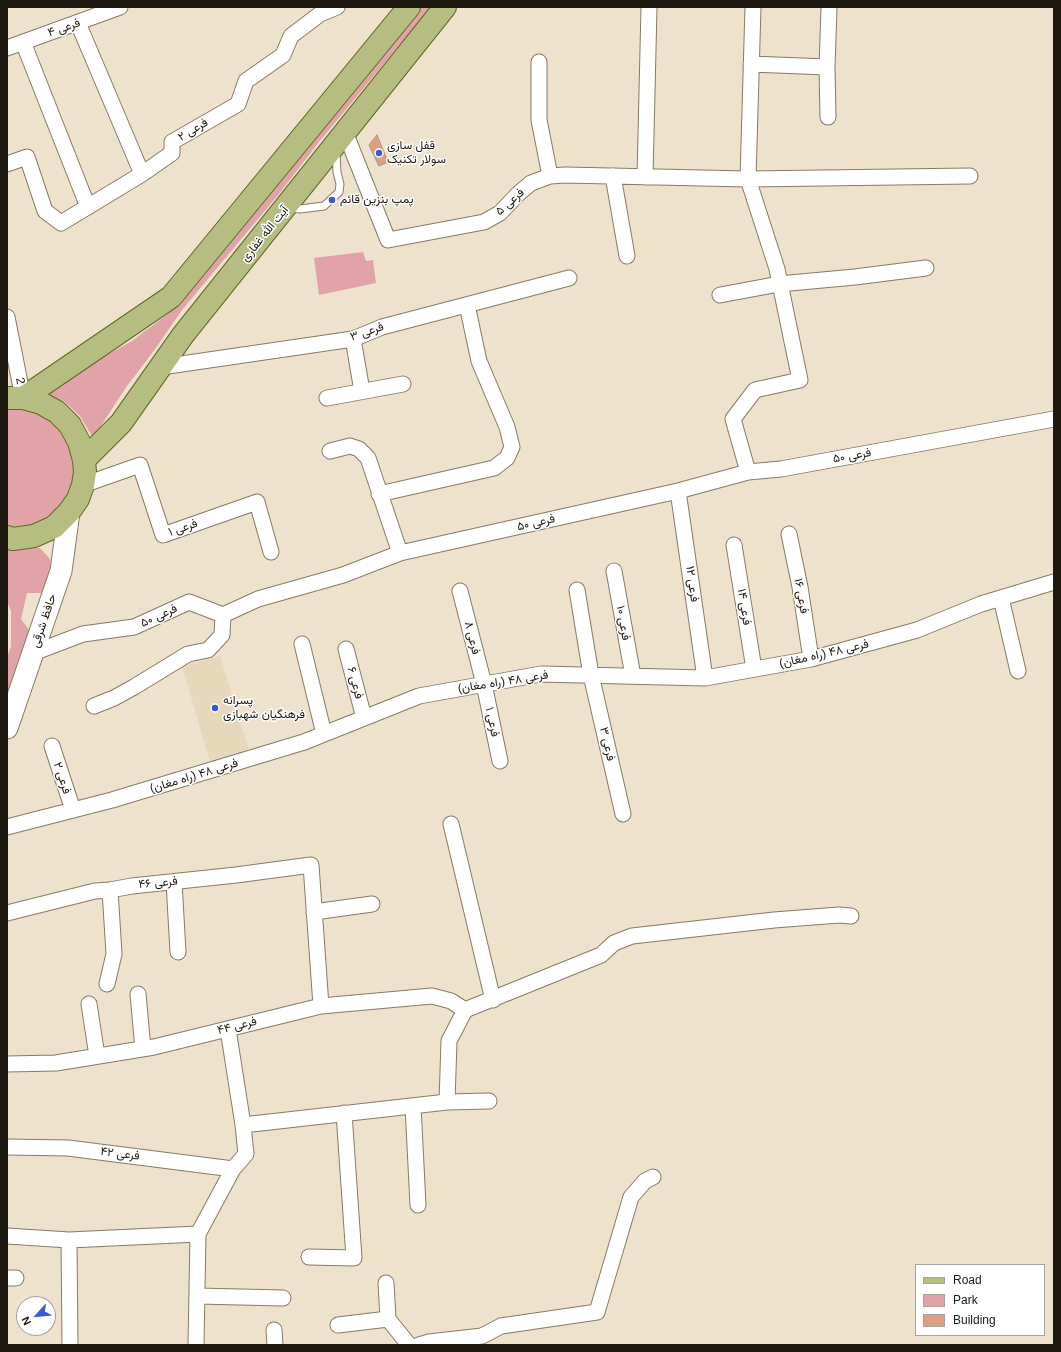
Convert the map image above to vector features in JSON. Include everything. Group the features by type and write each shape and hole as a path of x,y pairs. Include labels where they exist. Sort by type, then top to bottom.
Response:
{"main road":[{"path":"15,398 172,297 409,7"},
{"name":"آیت الله غفاری","path":"84,460 121,423 183,336 445,7"},
{"path":"7,538 13,539 34,536 54,526 69,512 78,499 83,485 84,472 84,460 79,442 70,426 57,412 41,403 15,398"},
{"name":"حافظ شرقی","path":"7,728 61,571 69,512"}],"street":[{"name":"فرعی ۴","path":"7,48 120,7"},
{"name":"فرعی ۲","path":"7,164 27,157 45,211 61,223 142,174 172,153 172,142 238,104 246,81 283,55 291,36 320,14 337,7"},
{"path":"645,177 649,7"},
{"path":"748,472 733,419 755,390 800,380 777,269 748,179 752,7"},
{"path":"828,117 827,67 829,9"},
{"path":"78,23 142,174"},
{"path":"23,42 88,207"},
{"path":"538,62 539,120 550,176"},
{"path":"751,64 827,67"},
{"name":"فرعی ۵","path":"341,138 388,240 470,226 484,222 500,213 518,194 532,183 550,176 748,179 970,176"},
{"path":"613,176 627,256"},
{"path":"720,295 779,284 856,277 926,268"},
{"name":"فرعی ۳","path":"160,367 353,339 382,327 569,278"},
{"path":"379,494 494,468 507,458 512,447 508,427 479,361 467,305"},
{"name":"2","path":"7,317 15,398"},
{"path":"353,339 362,391"},
{"path":"327,398 403,384"},
{"name":"فرعی ۵۰","path":"33,653 83,634 134,627 189,602 223,615 258,600 343,575 400,553 678,491 748,472 781,469 1054,419"},
{"path":"330,451 350,446 359,449 368,458 400,553"},
{"name":"فرعی ۱","path":"83,485 140,465 163,535 257,502 272,552"},
{"name":"فرعی ۱۲","path":"678,491 706,678"},
{"name":"فرعی ۱۶","path":"789,534 800,587 811,659"},
{"name":"فرعی ۱۴","path":"734,546 754,669"},
{"name":"فرعی ۱۰","path":"614,571 633,676"},
{"name":"فرعی ۴۸ (راه مغان)","path":"7,827 112,800 304,742 419,696 541,674 706,678 811,659 917,630 982,604 1054,582"},
{"name":"فرعی ۳","path":"577,590 591,675 623,814"},
{"name":"فرعی ۸","path":"460,591 484,684"},
{"path":"1001,598 1018,671"},
{"path":"94,706 114,698 134,687 188,654 208,650 222,635 223,615"},
{"path":"302,644 324,734"},
{"name":"فرعی ۶","path":"346,648 364,718"},
{"name":"فرعی ۱","path":"484,684 500,761"},
{"name":"فرعی ۲","path":"52,746 73,810"},
{"path":"451,824 492,1000"},
{"name":"فرعی ۴۶","path":"7,913 95,891 311,865 314,912"},
{"path":"174,882 178,952"},
{"path":"107,984 114,954 110,890"},
{"path":"321,1006 314,912 372,904"},
{"path":"447,1102 449,1041 465,1010 601,955 614,943 632,936 774,920 839,915 851,916"},
{"path":"138,994 143,1049"},
{"name":"فرعی ۴۴","path":"7,1064 56,1063 143,1049 321,1006 432,996 451,1001 465,1010"},
{"path":"89,1004 97,1056"},
{"path":"196,1345 198,1234 233,1169 246,1154 244,1125 228,1029"},
{"path":"244,1125 447,1102 490,1101"},
{"path":"413,1106 418,1205"},
{"path":"309,1257 354,1258 344,1113"},
{"name":"فرعی ۴۲","path":"7,1147 68,1148 233,1169"},
{"path":"419,1345 429,1342 482,1336 502,1326 597,1312 630,1197 645,1181 653,1177"},
{"path":"7,1236 69,1240 198,1234"},
{"path":"69,1240 70,1345"},
{"path":"386,1283 388,1319 409,1345"},
{"path":"197,1296 283,1298"},
{"path":"338,1325 388,1319"},
{"path":"274,1330 275,1345"}],"lane":[{"path":"285,208 300,209 324,206 339,192 340,184 336,157 341,138"}],"shaded area":[{"name":"پسرانه فرهنگیان شهبازی","path":"220,656 249,750 210,762 182,666"}],"green space":[{"path":"418,7 431,7 182,310 127,386 93,438 80,416 66,403 51,396 50,390 87,366 132,341 169,313"},
{"path":"363,252 366,261 373,260 376,283 319,295 314,258"},
{"path":"17,408 36,412 54,422 67,437 74,456 75,476 69,495 57,511 41,522 21,527 7,526 7,409"},
{"path":"7,548 40,548 50,559 53,575 45,593 27,593 21,619 32,634 7,710 7,658 11,646 11,611 7,601"}],"building":[{"name":"قفل سازی سولار تکنیک","path":"377,135 388,162 379,166 369,145"}],"place":[{"name":"قفل سازی سولار تکنیک","path":"379,153"},
{"name":"پمپ بنزین قائم","path":"332,200"},
{"name":"پسرانه فرهنگیان شهبازی","path":"215,708"}]}
